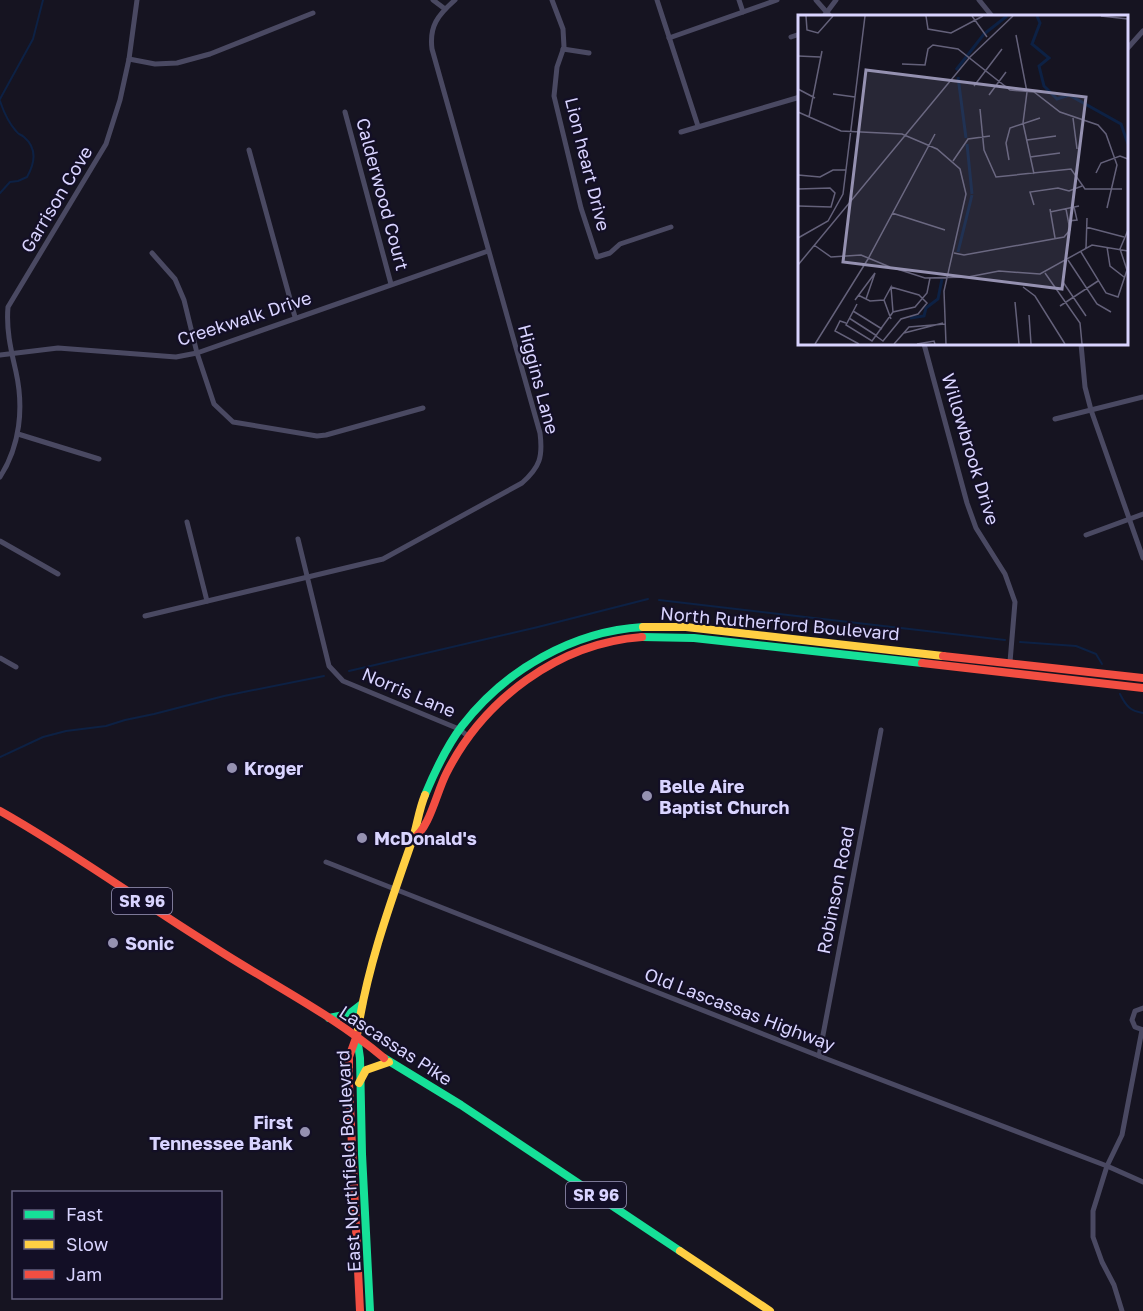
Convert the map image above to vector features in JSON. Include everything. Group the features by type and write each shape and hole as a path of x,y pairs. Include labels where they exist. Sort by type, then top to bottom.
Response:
{"main road":[{"name":"North Rutherford Boulevard","path":"357,1035 376,945 413,839 413,825 436,767 459,729 498,687 526,666 556,650 625,628 686,627 1143,678"},
{"name":"North Rutherford Boulevard","path":"413,839 422,833 452,763 489,710 513,689 554,664 596,647 625,639 694,638 1143,688"},
{"name":"Lascassas Pike","path":"0,811 39,833 211,946 357,1035 389,1062 471,1112 770,1311"},
{"path":"329,1018 349,1014 362,1004"},
{"name":"East Northfield Boulevard","path":"357,1035 360,1058 359,1083 370,1311"},
{"name":"East Northfield Boulevard","path":"357,1035 349,1056 349,1084 360,1311"},
{"path":"359,1083 366,1070 389,1062"},
{"path":"357,1257 367,1257"}],"street":[{"name":"Garrison Cove","path":"0,477 18,434 21,406 7,324 8,307 106,144 120,100 129,60 137,0"},
{"path":"433,0 445,9"},
{"name":"Higgins Lane","path":"145,616 383,559 522,483 534,472 542,453 540,433 432,49 430,35 440,13 455,0"},
{"name":"Lion heart Drive","path":"552,0 563,29 563,49 557,67 554,96 581,207 597,257 610,253 620,244 671,227"},
{"path":"657,0 698,126"},
{"path":"739,0 743,12"},
{"path":"669,38 777,0"},
{"path":"816,0 827,15 836,0"},
{"path":"979,0 991,15"},
{"path":"129,60 155,64 177,63 210,54 313,13"},
{"path":"1128,48 1143,31"},
{"path":"791,37 798,35"},
{"path":"563,49 589,53"},
{"path":"681,132 798,97"},
{"name":"Calderwood Court","path":"345,112 391,284"},
{"path":"249,150 295,317"},
{"name":"Creekwalk Drive","path":"0,356 58,348 176,357 197,352 488,251"},
{"path":"152,253 175,279 184,300 197,352 214,404 233,422 317,436 423,408"},
{"name":"Willowbrook Drive","path":"924,345 967,503 976,528 1005,574 1015,602 1010,662"},
{"path":"1081,345 1084,387 1143,558"},
{"path":"1055,419 1143,397"},
{"path":"18,434 99,459"},
{"path":"1086,534 1143,514"},
{"path":"187,522 207,601"},
{"name":"Norris Lane","path":"298,539 329,666 343,681 459,729 469,737"},
{"path":"0,541 58,574"},
{"path":"0,658 16,667"},
{"name":"Robinson Road","path":"819,1056 881,730"},
{"name":"Old Lascassas Highway","path":"326,862 395,891 1107,1166 1143,1182"},
{"path":"1122,1311 1114,1285 1093,1237 1093,1211 1107,1166 1122,1135 1142,1030 1133,1024 1132,1017 1135,1011 1143,1008"}],"waterway":[{"path":"0,99 33,39 43,0"},
{"path":"0,101 11,124 28,141 33,151 32,166 27,177 10,182 0,193"},
{"path":"349,671 648,599"},
{"path":"659,600 1005,640"},
{"path":"1020,642 1076,646 1096,654 1102,664"},
{"path":"0,757 43,737 66,731 106,726 224,696 324,676"},
{"path":"1120,694 1129,707 1143,713"}],"traffic: fast":[{"path":"425,795 451,742 479,706 499,687 542,657 566,645 591,636 643,627"},
{"path":"642,637 694,638 922,663"},
{"path":"329,1018 349,1014 362,1004"},
{"path":"357,1037 360,1058 370,1311"},
{"path":"384,1058 461,1105 680,1251"}],"traffic: slow":[{"path":"643,627 686,627 943,656"},
{"path":"357,1035 373,962 425,795"},
{"path":"359,1083 366,1070 389,1062"},
{"path":"680,1251 770,1311"}],"traffic: jam":[{"path":"413,839 424,827 446,774 462,747 480,722 502,700 526,680 553,663 611,642 642,637"},
{"path":"943,656 1143,678"},
{"path":"922,663 1143,688"},
{"path":"0,811 54,843 234,960 322,1013 384,1058"},
{"path":"357,1035 349,1057 349,1084 360,1311"}],"place":[{"name":"Kroger","path":"232,768"},
{"name":"Belle Aire Baptist Church","path":"647,796"},
{"name":"McDonald's","path":"362,838"},
{"name":"Sonic","path":"113,943"},
{"name":"First Tennessee Bank","path":"305,1132"}]}
